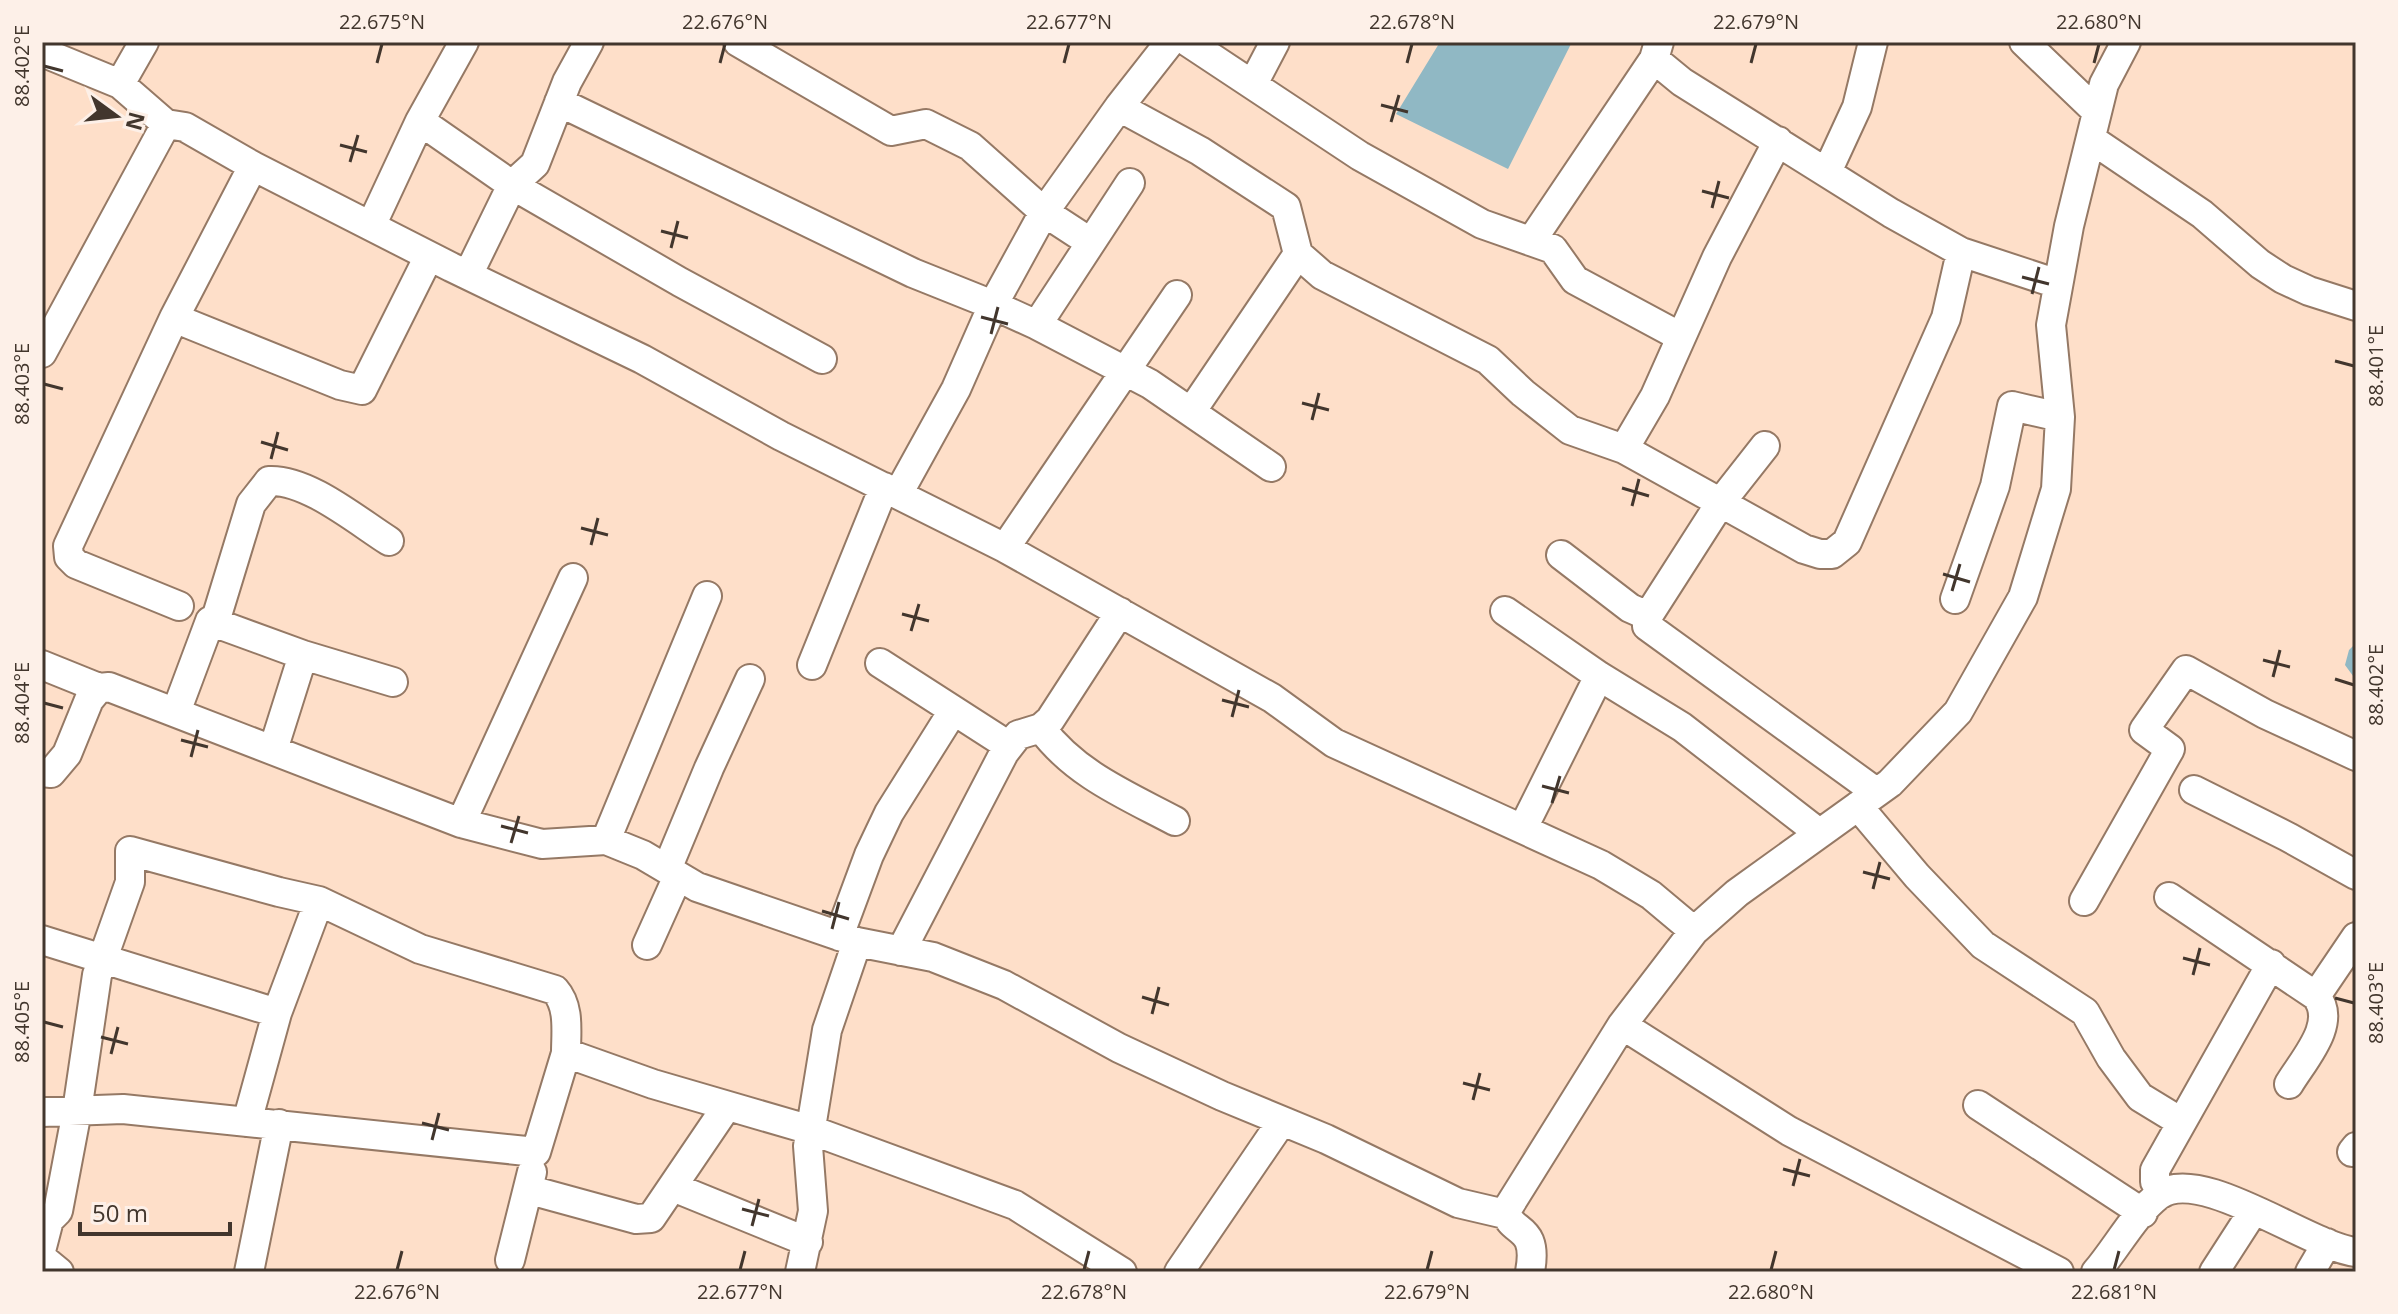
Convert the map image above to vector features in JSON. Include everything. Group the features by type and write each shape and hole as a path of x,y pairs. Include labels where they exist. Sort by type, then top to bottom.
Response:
{"street":[{"path":"120,84 144,42"},
{"path":"371,226 420,121 464,42"},
{"path":"468,275 512,185 535,164 559,102 589,42"},
{"path":"738,42 891,131 926,124 970,146 1044,212 1090,242"},
{"path":"812,665 891,491 956,389 993,305 1044,212 1170,42"},
{"path":"1188,42 1360,156 1482,224 1553,249 1575,280 1681,337"},
{"path":"1253,84 1275,42"},
{"path":"1827,172 1857,107 1873,42"},
{"path":"2024,42 2094,125 2260,264 2309,291 2356,306"},
{"path":"1505,1214 1622,1025 1694,931 1737,893 1890,783 1958,712 2023,597 2056,489 2060,417 2051,325 2058,284 2104,84 2126,42"},
{"path":"1532,240 1656,51 1682,82 1891,213 1961,252 2058,284"},
{"path":"42,52 120,84 166,124 185,127 253,166 642,359 781,436 1005,548 1272,698 1334,743 1601,865 1651,895 1694,931"},
{"path":"559,102 913,273 1037,325 1126,370 1271,467"},
{"path":"1119,107 1200,151 1286,207 1298,254 1322,275 1488,360 1570,430 1624,449 1787,541 1820,554 1832,554 1847,542 1946,318 1961,252"},
{"path":"420,121 512,185 822,359"},
{"path":"42,353 166,124"},
{"path":"1624,449 1655,396 1717,257 1778,141"},
{"path":"179,606 76,564 67,551 174,318 253,166"},
{"path":"1037,325 1130,183"},
{"path":"1191,412 1298,254"},
{"path":"174,318 340,385 362,390 429,256"},
{"path":"1005,548 1177,295"},
{"path":"1955,599 1995,486 2012,406 2060,417"},
{"path":"1765,446 1721,502 1648,616 1647,626 1867,799 1917,876 1983,945 2085,1012 2111,1058 2140,1097 2181,1122"},
{"path":"215,622 251,504 269,481 282,480 306,489 389,541"},
{"path":"1561,555 1630,608 1648,616"},
{"path":"461,823 573,578"},
{"path":"606,840 707,596"},
{"path":"1505,611 1599,676 1682,727 1819,833"},
{"path":"901,951 1009,746 1018,735 1041,728 1050,720 1120,612"},
{"path":"176,712 210,621 303,655 393,682"},
{"path":"273,750 303,655"},
{"path":"880,663 1009,746"},
{"path":"42,665 99,688 109,687 176,712 461,823 542,844 606,840 643,855 697,887 848,939 933,957 1004,985 1119,1048 1222,1096 1326,1139 1458,1203 1505,1214 1526,1231 1531,1242 1533,1255 1530,1272"},
{"path":"2084,901 2170,749 2144,730 2186,670 2265,714 2356,756"},
{"path":"1523,828 1599,676"},
{"path":"647,945 709,768 750,679"},
{"path":"45,781 67,754 89,700 99,688"},
{"path":"800,1272 813,1211 808,1146 827,1030 869,855 889,813 953,711"},
{"path":"1041,728 1055,747 1080,769 1175,821"},
{"path":"2194,790 2356,875"},
{"path":"44,1228 58,1211 77,1111 97,975 130,882 130,851 319,901 420,949 555,990 562,997 566,1012 566,1053 536,1152 530,1190 510,1260"},
{"path":"2169,897 2316,996 2324,1010 2324,1025 2289,1084"},
{"path":"247,1122 277,1013 319,901"},
{"path":"2316,996 2356,937"},
{"path":"42,940 277,1013"},
{"path":"2153,1203 2155,1170 2271,964"},
{"path":"1622,1025 1789,1131 2059,1272"},
{"path":"566,1053 653,1084 811,1130 1015,1205 1122,1272"},
{"path":"1978,1105 2153,1203"},
{"path":"530,1190 636,1219 651,1218 727,1106"},
{"path":"42,1112 123,1109 536,1152"},
{"path":"1179,1272 1282,1121"},
{"path":"249,1272 279,1124"},
{"path":"673,1187 808,1242"},
{"path":"2096,1272 2153,1203 2179,1187 2195,1189 2254,1210 2327,1243 2356,1252"},
{"path":"2214,1272 2254,1210"},
{"path":"2310,1272 2327,1243"},
{"path":"42,1258 59,1272"}],"water":[{"path":"1440,42 1572,42 1508,169 1396,114"},
{"path":"2356,643 2356,680 2345,665 2349,650"}]}
